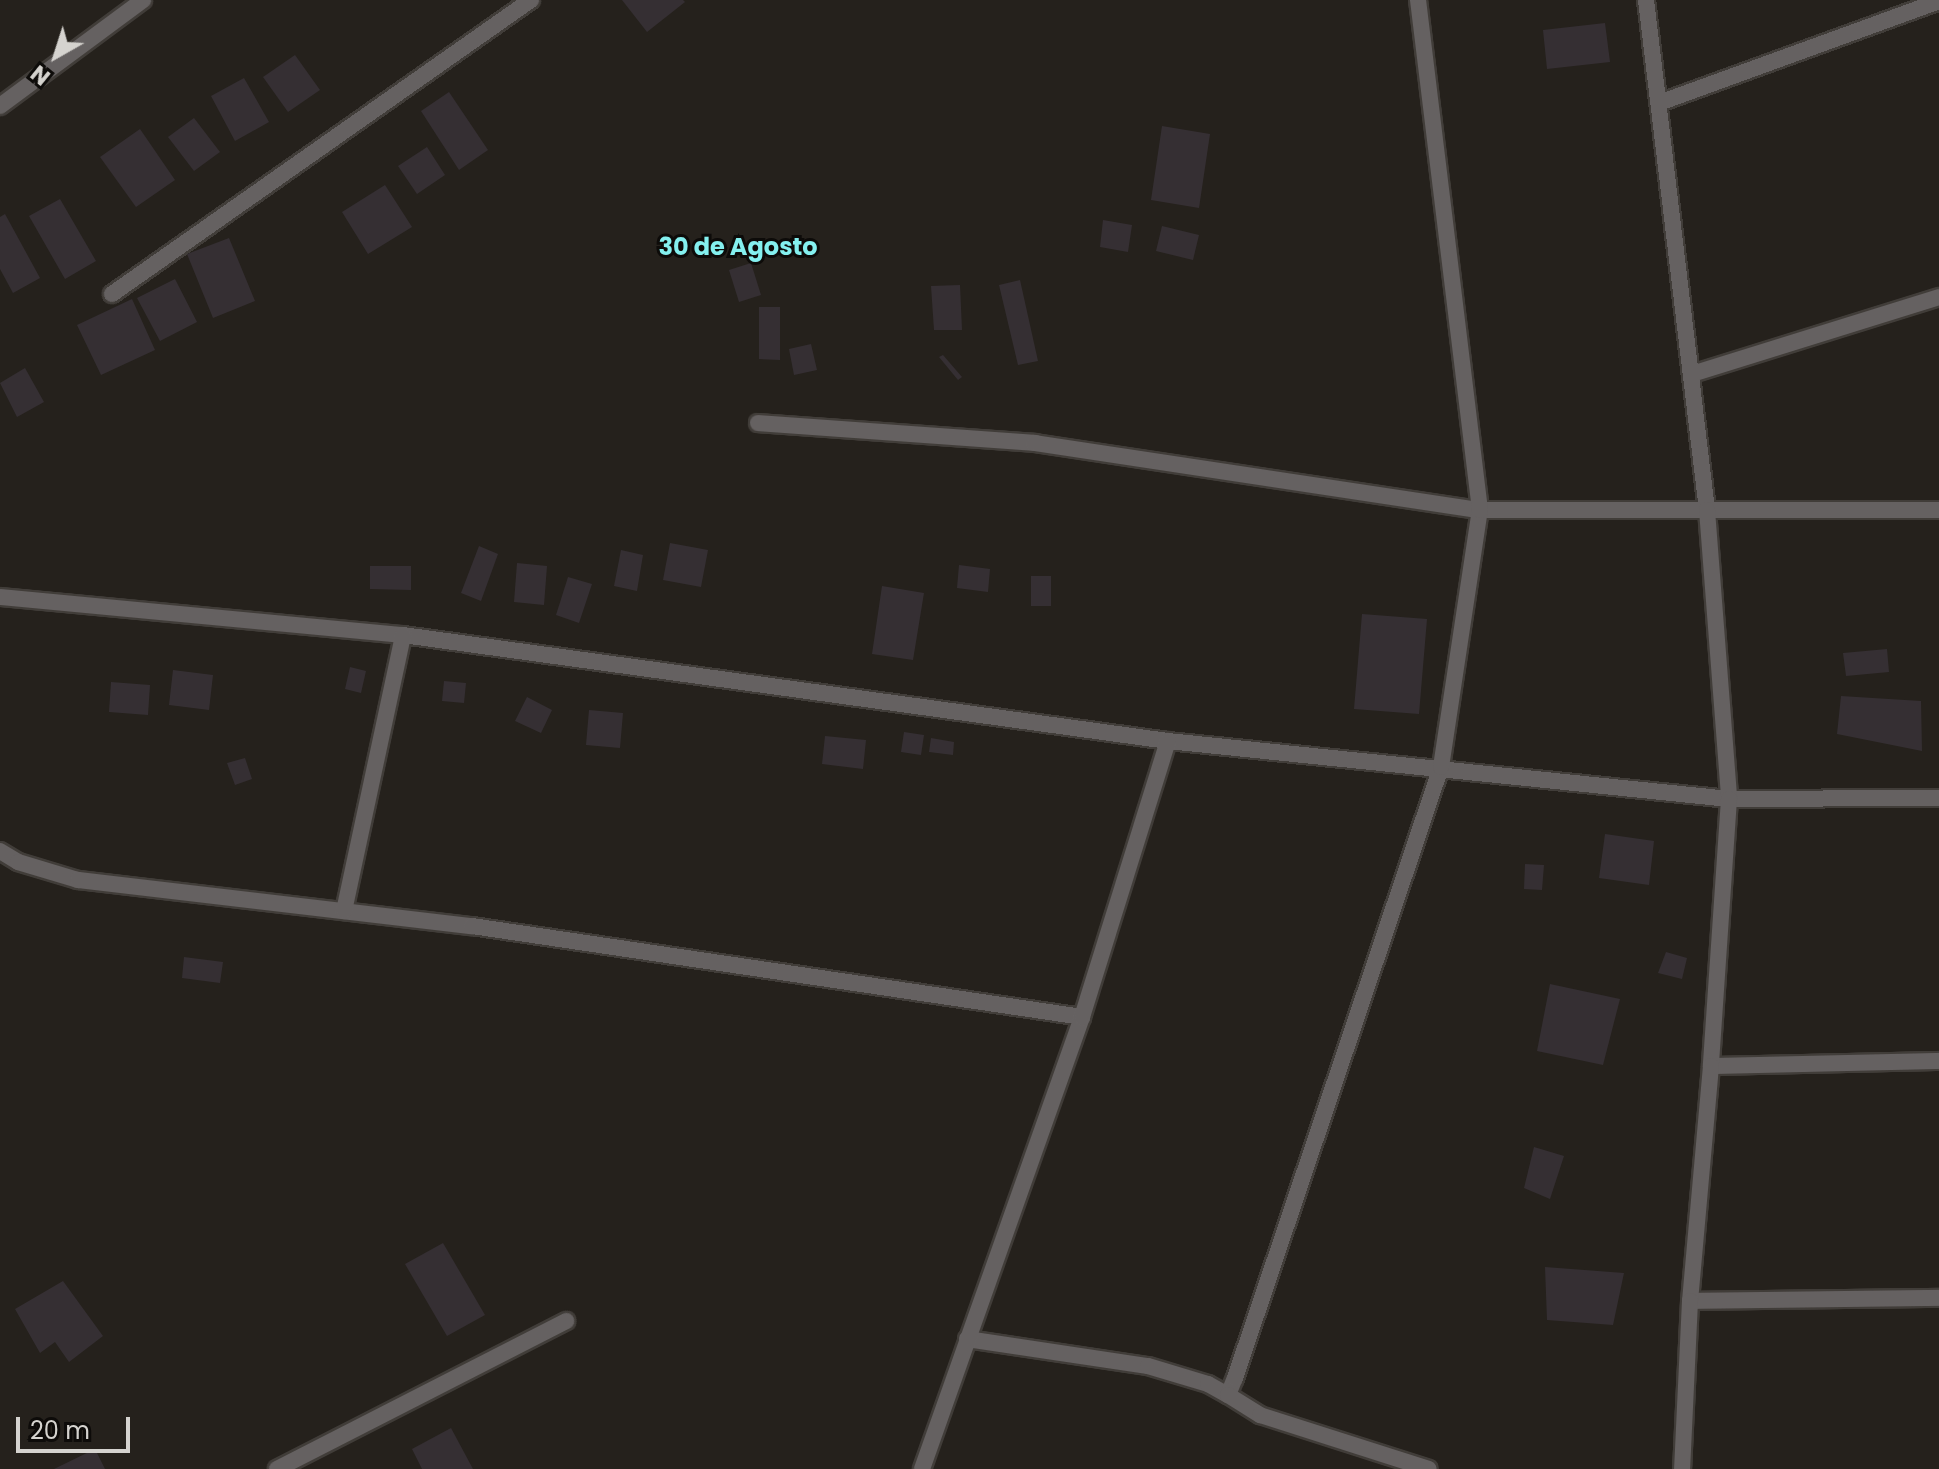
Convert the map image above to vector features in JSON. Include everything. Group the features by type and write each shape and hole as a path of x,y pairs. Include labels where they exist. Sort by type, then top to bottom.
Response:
{"street":[{"path":"0,106 143,0"},
{"path":"112,294 531,0"},
{"path":"1228,1395 1441,767 1480,510 1418,0"},
{"path":"1646,0 1707,510 1729,799 1711,1066 1690,1301 1682,1469"},
{"path":"1659,103 1939,1"},
{"path":"1692,374 1939,297"},
{"path":"758,423 1035,443 1480,510 1939,510"},
{"path":"0,597 403,635 1168,741 1729,799 1939,798"},
{"path":"344,911 403,635"},
{"path":"922,1469 1082,1017 1168,741"},
{"path":"0,851 18,862 78,880 488,929 1082,1017"},
{"path":"1711,1066 1939,1061"},
{"path":"1690,1301 1939,1298"},
{"path":"278,1469 566,1321"},
{"path":"967,1339 1148,1366 1208,1384 1260,1415 1429,1469"}],"building":[{"path":"622,0 683,0 685,2 647,32"},
{"path":"1605,23 1610,62 1547,69 1543,30"},
{"path":"295,55 320,90 288,112 263,77"},
{"path":"244,78 269,122 235,141 211,96"},
{"path":"449,92 488,150 459,170 421,111"},
{"path":"194,118 220,152 194,171 168,137"},
{"path":"1162,126 1210,134 1199,208 1151,200"},
{"path":"140,129 175,180 136,207 100,157"},
{"path":"427,147 445,175 417,194 398,166"},
{"path":"385,185 412,227 368,254 342,212"},
{"path":"60,199 96,261 65,279 29,216"},
{"path":"5,214 40,278 13,293 0,269 0,217"},
{"path":"1103,220 1132,225 1128,252 1100,247"},
{"path":"1162,226 1199,235 1193,260 1156,251"},
{"path":"229,238 255,301 213,318 187,254"},
{"path":"751,263 761,295 739,302 729,270"},
{"path":"175,279 197,322 160,341 137,298"},
{"path":"1020,280 1038,361 1018,365 999,285"},
{"path":"960,285 962,330 934,330 931,286"},
{"path":"132,299 155,350 101,375 77,325"},
{"path":"759,307 780,307 780,360 759,359"},
{"path":"811,344 817,370 794,375 789,349"},
{"path":"943,355 962,377 958,380 939,357"},
{"path":"25,368 44,402 17,417 0,383"},
{"path":"670,543 708,550 701,587 663,580"},
{"path":"479,546 498,554 481,601 461,593"},
{"path":"621,550 643,555 637,591 614,586"},
{"path":"517,563 547,566 544,605 514,602"},
{"path":"959,565 990,569 988,592 957,588"},
{"path":"370,566 411,566 411,590 370,589"},
{"path":"1031,576 1051,576 1051,606 1031,606"},
{"path":"568,577 592,584 579,623 556,615"},
{"path":"882,586 924,593 913,660 872,654"},
{"path":"1362,614 1427,619 1419,714 1354,709"},
{"path":"1887,649 1889,672 1846,676 1843,653"},
{"path":"350,667 366,671 361,693 345,689"},
{"path":"173,670 213,675 209,710 169,705"},
{"path":"444,681 466,683 464,703 442,701"},
{"path":"111,682 150,685 148,715 109,712"},
{"path":"1841,696 1921,701 1922,751 1837,734"},
{"path":"527,697 552,710 541,733 515,721"},
{"path":"589,710 623,713 620,748 586,745"},
{"path":"904,732 924,735 921,755 901,752"},
{"path":"825,736 866,740 863,769 822,764"},
{"path":"931,738 954,742 953,755 929,752"},
{"path":"245,758 252,779 235,785 227,763"},
{"path":"1605,834 1654,841 1649,885 1599,878"},
{"path":"1525,864 1544,865 1542,890 1524,889"},
{"path":"1666,952 1687,958 1682,979 1658,973"},
{"path":"184,957 223,962 220,983 182,978"},
{"path":"1550,984 1620,999 1603,1065 1537,1051"},
{"path":"1534,1147 1564,1156 1550,1199 1524,1188"},
{"path":"443,1243 485,1315 447,1336 405,1264"},
{"path":"1545,1267 1624,1273 1613,1325 1547,1320"},
{"path":"63,1281 103,1336 69,1362 55,1342 40,1353 15,1309"},
{"path":"451,1428 473,1469 422,1469 412,1449"},
{"path":"95,1449 105,1469 54,1469"}],"district":[{"name":"30 de Agosto","path":"738,247"}]}
